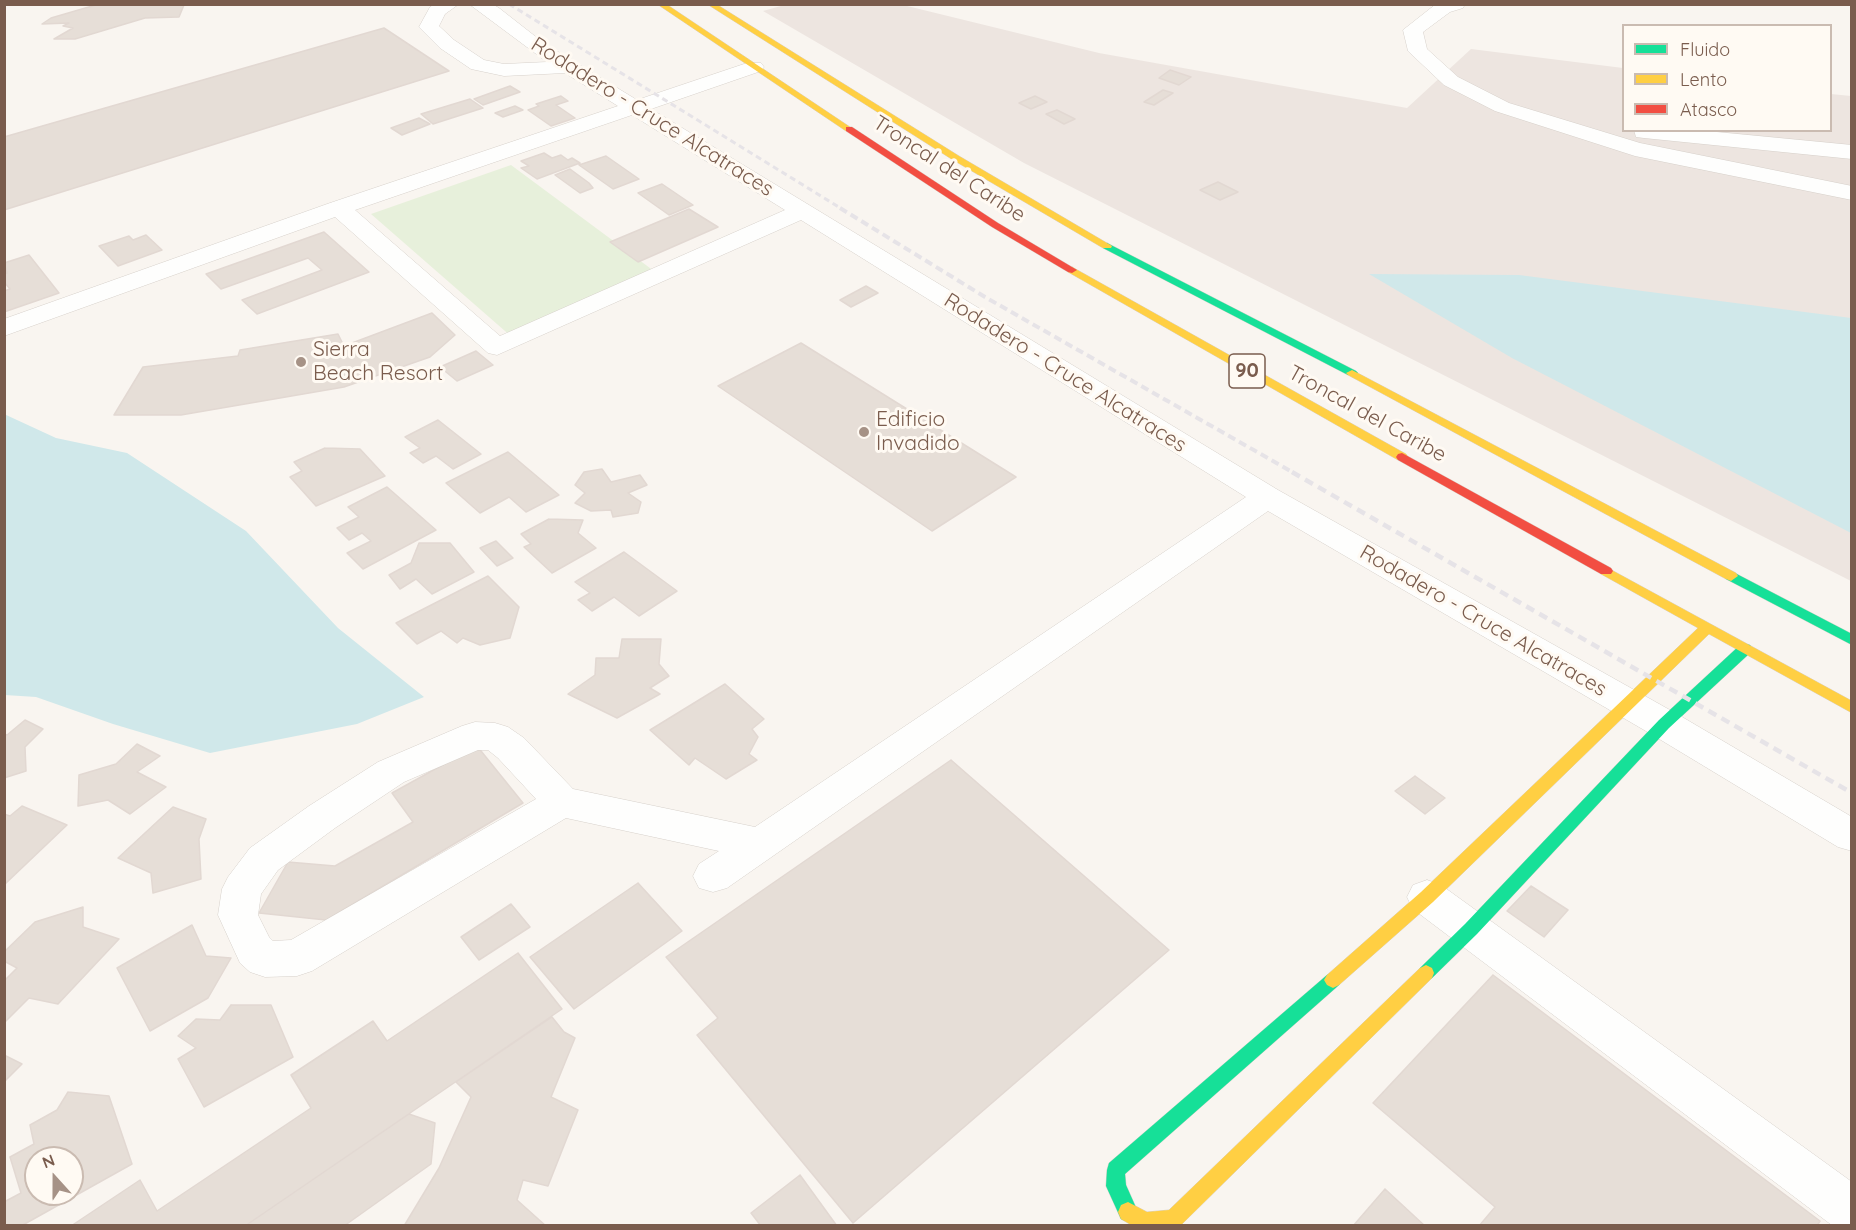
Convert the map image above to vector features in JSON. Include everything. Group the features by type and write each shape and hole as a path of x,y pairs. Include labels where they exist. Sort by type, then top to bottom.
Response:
{"main road":[{"name":"Troncal del Caribe","path":"660,4 1016,237 1202,345 1851,708"},
{"name":"Troncal del Caribe","path":"710,4 956,158 1116,251 1287,339 1851,640"},
{"path":"1707,628 1427,897 1116,1170 1116,1186 1126,1211 1146,1222 1173,1219 1471,929 1664,724 1745,649"}],"street":[{"path":"450,4 437,11 429,27 447,44 478,65 504,70 570,67"},
{"name":"Rodadero - Cruce Alcatraces","path":"478,4 492,12 538,48 1267,497 1664,724 1851,836"},
{"path":"1456,4 1443,8 1413,30 1418,51 1450,81 1502,107 1635,150 1851,193"},
{"path":"4,328 338,208 754,67"},
{"path":"1502,107 1578,124 1622,129"},
{"path":"1651,132 1851,152"},
{"path":"338,208 497,347 802,211"},
{"path":"713,876 1267,497"},
{"path":"562,802 297,958 265,959 254,950 238,915 242,889 264,859 321,817 391,772 475,736 495,737 511,748 562,802 760,844"},
{"path":"1427,897 1851,1211"}],"shaded area":[{"path":"788,4 903,5 1099,53 1407,108 1471,49 1622,68 1622,132 1832,132 1832,94 1851,96 1851,581 1024,163 763,11"}],"green space":[{"path":"511,165 658,274 513,338 371,214"}],"water":[{"path":"1369,274 1519,275 1851,318 1851,533 1512,358"},
{"path":"4,414 56,438 127,453 246,531 338,628 424,697 357,724 210,753 113,724 36,697 5,695"}],"building":[{"path":"99,4 187,4 184,5 179,17 145,18 75,39 54,39 73,28 63,26 69,23 42,24 51,18"},
{"path":"384,28 449,71 4,210 4,137"},
{"path":"1170,70 1191,77 1179,85 1159,78"},
{"path":"510,86 520,92 483,105 474,99"},
{"path":"1163,90 1173,93 1154,105 1144,102"},
{"path":"561,96 568,101 556,105 575,118 551,126 528,110 539,106 536,104"},
{"path":"1035,96 1047,102 1031,109 1019,103"},
{"path":"470,99 483,108 433,124 421,114"},
{"path":"515,106 523,110 503,117 495,113"},
{"path":"1057,110 1075,119 1064,124 1046,114"},
{"path":"419,118 430,124 402,135 391,128"},
{"path":"544,153 552,158 561,155 568,160 572,158 580,163 537,179 521,168 529,166 521,161"},
{"path":"606,156 639,179 613,189 579,165"},
{"path":"570,169 593,188 580,193 555,175"},
{"path":"1218,182 1238,192 1220,200 1200,190"},
{"path":"662,184 693,205 669,215 638,193"},
{"path":"689,209 718,227 638,262 610,242"},
{"path":"324,232 369,272 257,314 242,300 322,270 308,258 221,289 206,274"},
{"path":"146,235 162,250 118,266 99,246 129,236 133,240"},
{"path":"29,255 59,293 4,312 4,291 10,289 4,282 4,274 7,273 4,263"},
{"path":"866,286 878,293 851,307 840,300"},
{"name":"Sierra Beach Resort","path":"432,313 455,335 430,357 344,387 181,415 114,415 143,367 238,356 240,350 338,334 344,346"},
{"name":"Edificio Invadido","path":"801,343 1016,477 932,531 718,386"},
{"path":"476,351 493,365 457,381 440,367"},
{"path":"438,420 481,454 453,469 436,456 423,463 410,453 420,448 405,437"},
{"path":"325,448 360,449 385,476 316,506 290,477 302,471 294,462"},
{"path":"508,452 559,495 526,512 509,497 480,513 446,483"},
{"path":"602,469 611,482 640,475 647,485 628,493 641,502 638,513 613,517 611,510 591,511 575,503 585,493 575,485 584,472"},
{"path":"387,487 436,530 363,569 347,553 371,541 362,533 349,540 337,528 359,517 348,507"},
{"path":"549,519 583,520 578,533 596,548 552,573 524,547 531,544 521,534"},
{"path":"496,541 513,558 497,566 480,548"},
{"path":"419,543 450,543 474,572 432,594 416,579 400,589 389,575 411,563"},
{"path":"624,552 677,591 639,616 614,597 592,611 578,600 590,593 575,582"},
{"path":"488,576 519,607 510,638 480,645 463,638 457,643 441,631 417,644 396,623"},
{"path":"622,639 661,639 659,664 669,676 650,688 660,694 617,718 568,694 595,675 596,658 619,658"},
{"path":"725,684 764,719 752,729 758,737 749,754 757,760 726,779 695,758 689,765 650,730"},
{"path":"25,720 43,729 25,747 26,771 4,778 4,734 7,735"},
{"path":"137,744 160,756 137,772 166,787 130,814 108,800 78,806 79,775 116,764"},
{"path":"477,746 523,803 326,920 259,913 288,862 335,866 413,822 392,793"},
{"path":"951,760 1169,950 853,1223 697,1035 718,1018 666,957"},
{"path":"1415,776 1445,798 1425,814 1395,791"},
{"path":"22,806 67,825 4,885 4,814 10,816"},
{"path":"173,807 206,819 199,839 201,879 153,893 151,873 118,858"},
{"path":"638,883 682,931 574,1009 530,957"},
{"path":"1531,886 1568,910 1544,937 1507,911"},
{"path":"511,904 530,927 479,960 461,937"},
{"path":"83,907 83,927 119,939 58,1004 29,998 6,1021 4,1020 4,981 17,968 4,961 4,952 35,922"},
{"path":"192,925 206,956 231,958 208,998 150,1031 117,968"},
{"path":"518,953 562,1009 245,1226 71,1226 140,1180 157,1211 311,1108 291,1075 373,1021 387,1041"},
{"path":"1493,975 1820,1221 1817,1226 1479,1226 1495,1207 1373,1103"},
{"path":"231,1005 271,1005 293,1057 204,1107 178,1059 196,1048 178,1036 196,1019 220,1020"},
{"path":"552,1017 564,1032 575,1038 551,1097 578,1110 548,1186 523,1180 517,1200 546,1226 404,1226 439,1168 471,1097 456,1082"},
{"path":"4,1055 22,1064 4,1082"},
{"path":"68,1092 109,1096 132,1164 84,1191 84,1146 30,1146 34,1144 30,1125 57,1110"},
{"path":"409,1114 435,1123 431,1164 344,1226 245,1226"},
{"path":"24,1149 24,1206 57,1206 21,1226 4,1226 4,1202 21,1193 10,1157"},
{"path":"800,1175 837,1226 761,1226 751,1213"},
{"path":"1385,1189 1425,1226 1353,1226"}],"railway":[{"path":"509,4 842,209"},
{"path":"840,208 985,297 1294,473"},
{"path":"1292,472 1852,793"}],"traffic: fast":[{"path":"1107,246 1352,373"},
{"path":"1731,576 1852,640"},
{"path":"1426,973 1471,929 1664,724 1745,649"},
{"path":"1128,1212 1116,1186 1116,1170 1333,980"}],"traffic: slow":[{"path":"660,4 849,129"},
{"path":"710,4 956,158 1107,246"},
{"path":"1072,270 1402,457"},
{"path":"1352,373 1731,576"},
{"path":"1606,571 1852,708"},
{"path":"1333,980 1427,897 1707,628"},
{"path":"1128,1212 1146,1222 1173,1219 1426,973"}],"traffic: jam":[{"path":"849,129 995,225 1072,270"},
{"path":"1402,457 1606,571"}],"place":[{"name":"Sierra Beach Resort","path":"301,362"},
{"name":"Edificio Invadido","path":"864,432"}]}
